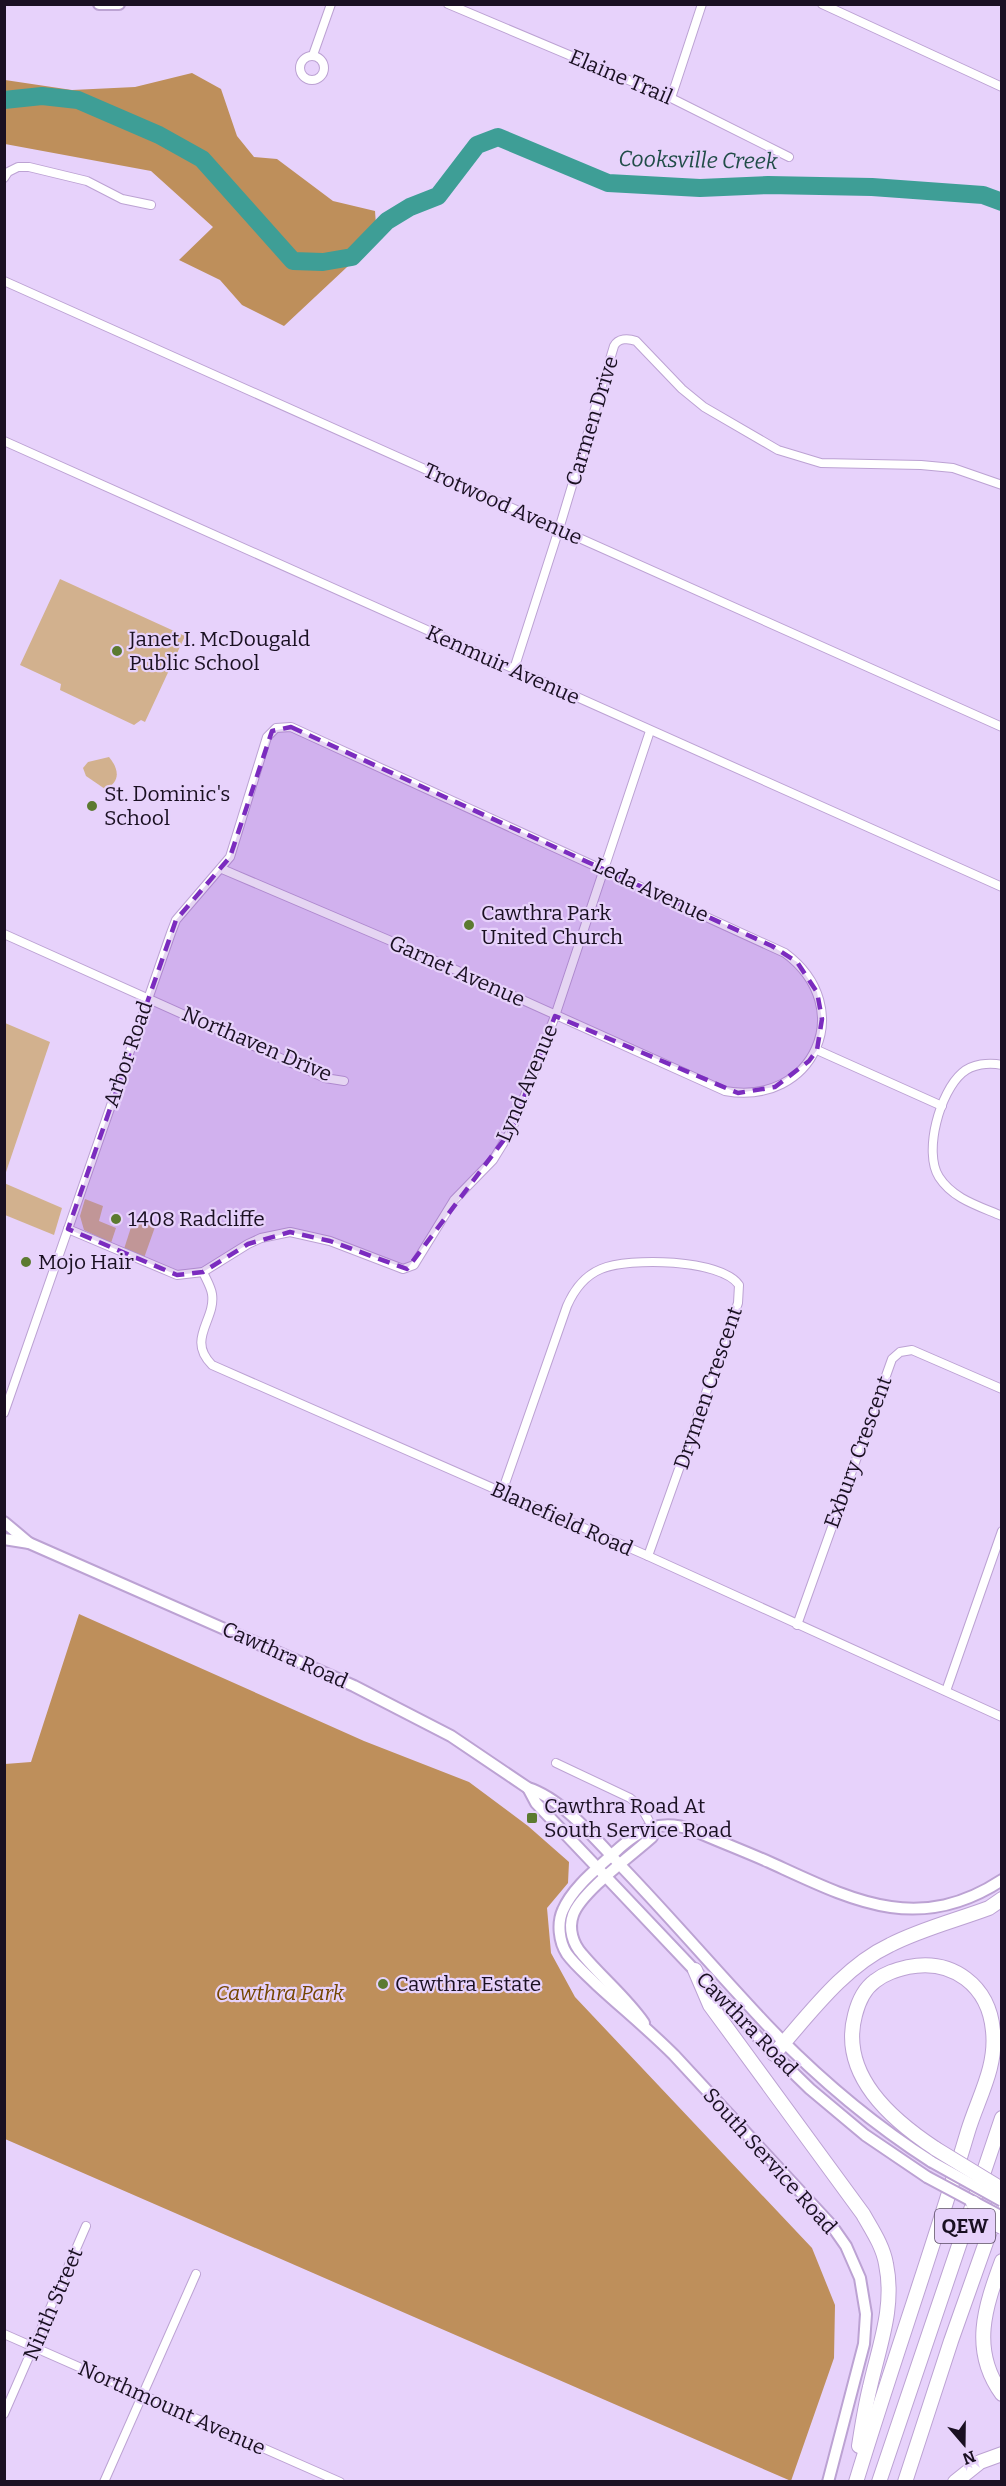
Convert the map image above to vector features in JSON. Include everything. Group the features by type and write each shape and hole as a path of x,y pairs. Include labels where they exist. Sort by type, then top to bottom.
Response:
{"highway":[{"path":"774,2054 842,1980 870,1957 890,1945 989,1908 1002,1899"},
{"path":"855,2481 946,2207 972,2117 992,2063 994,2044 992,2020 985,2000 959,1973 937,1965 919,1965 891,1971 873,1982 858,2002 852,2026 853,2053 863,2080 889,2114 934,2156 995,2186 1002,2197"},
{"path":"695,1970 710,2005 863,2214 877,2238 886,2263 889,2290 886,2330 870,2387 855,2481"},
{"name":"QEW","path":"879,2481 1002,2118"},
{"name":"QEW","path":"905,2481 1002,2197"},
{"path":"973,2203 989,2221 1002,2228"},
{"path":"1002,2261 981,2340 991,2379 1002,2394"},
{"path":"955,2481 980,2462 1002,2454"}],"main road":[{"path":"99,4 119,4"},
{"name":"Cawthra Road","path":"4,1522 29,1543"},
{"name":"Cawthra Road","path":"4,1539 29,1543 354,1686 451,1736 528,1788 543,1793 612,1855 784,2042 832,2088 868,2118 934,2156"},
{"name":"Cawthra Road","path":"528,1788 536,1803 774,2054 836,2112 927,2177 1002,2217"},
{"name":"South Service Road","path":"650,2031 628,2014 573,1961 563,1946 560,1924 564,1907 572,1895 612,1855 645,1829 672,1824 684,1827 816,1884 869,1904 902,1910 946,1904 975,1894 1002,1880"},
{"name":"South Service Road","path":"653,1828 652,1837 580,1903 573,1914 571,1932 581,1953 633,2006 650,2031 832,2226 846,2247 860,2278 866,2314 864,2344 828,2481"}],"street":[{"path":"314,55 331,4"},
{"name":"Elaine Trail","path":"448,4 671,98 789,158"},
{"path":"671,98 702,4"},
{"path":"822,4 1002,87"},
{"path":"4,178 8,172 18,167 30,167 87,181 122,199 151,205"},
{"name":"Trotwood Avenue","path":"4,281 1002,727"},
{"name":"Carmen Drive","path":"514,669 560,529 614,346 619,341 633,340 642,346 682,388 705,407 778,450 829,464 921,465 953,468 1002,485"},
{"name":"Kenmuir Avenue","path":"4,441 1002,887"},
{"name":"Leda Avenue","path":"291,727 772,946 797,962 813,984 820,1001 822,1019 817,1050"},
{"name":"Arbor Road","path":"4,1413 176,920 230,857 267,737 276,728 291,727"},
{"name":"Lynd Avenue","path":"203,1272 261,1238 290,1232 330,1241 403,1269 411,1268 423,1254 438,1224 454,1200 493,1160 512,1129 555,1016 650,731"},
{"name":"Garnet Avenue","path":"222,869 398,944 711,1085 738,1093 763,1090 784,1083 800,1070 817,1050"},
{"name":"Northaven Drive","path":"4,934 325,1078 344,1081"},
{"path":"817,1050 942,1106"},
{"path":"1002,1065 984,1064 962,1073 942,1106 932,1152 938,1175 955,1194 1002,1216"},
{"path":"68,1229 166,1272 177,1275 203,1272"},
{"name":"Drymen Crescent","path":"502,1492 567,1306 581,1283 603,1268 638,1262 678,1263 729,1274 739,1285 738,1304 648,1556"},
{"name":"Blanefield Road","path":"203,1272 212,1294 201,1346 205,1358 212,1365 648,1556 1002,1717"},
{"name":"Exbury Crescent","path":"797,1625 892,1359 900,1352 912,1350 1002,1389"},
{"path":"946,1691 1002,1531"},
{"path":"556,1763 630,1798 641,1807 653,1828"},
{"name":"Ninth Street","path":"4,2414 87,2226"},
{"path":"104,2481 196,2274"},
{"name":"Northmount Avenue","path":"4,2334 340,2481"}],"highlighted area":[{"path":"291,727 772,946 797,962 817,992 822,1019 817,1050 809,1061 775,1087 738,1093 555,1016 512,1129 407,1269 330,1241 290,1232 248,1244 203,1272 177,1275 68,1229 176,920 230,857 272,731"}],"shaded area":[{"path":"60,579 185,636 145,722 141,720 134,725 60,690 61,684 20,665"},
{"path":"109,757 115,766 117,775 114,783 105,789 86,776 83,768 88,762"},
{"path":"5,1023 50,1042 5,1175"},
{"path":"4,1183 62,1208 54,1235 5,1215"},
{"path":"85,1199 103,1206 99,1221 116,1228 111,1243 84,1230 80,1216"},
{"path":"134,1218 155,1227 144,1258 124,1249"}],"green space":[{"path":"192,73 221,89 237,136 254,157 277,159 333,201 375,211 377,239 284,326 242,305 220,280 179,260 213,227 151,171 5,144 5,80 72,90 135,87"},
{"name":"Cawthra Park","path":"79,1614 364,1741 469,1782 528,1826 569,1862 568,1883 547,1908 551,1953 575,1997 812,2248 835,2305 834,2358 791,2481 5,2139 5,1764 31,1762"}],"waterway":[{"name":"Cooksville Creek","path":"4,100 42,96 78,100 159,135 202,159 293,261 323,262 352,257 387,221 410,207 438,196 477,145 498,137 608,183 700,188 768,185 872,187 983,195 1002,202"}],"place":[{"name":"Janet I. McDougald Public School","path":"117,651"},
{"name":"St. Dominic's School","path":"92,806"},
{"name":"Cawthra Park United Church","path":"469,925"},
{"name":"1408 Radcliffe","path":"116,1219"},
{"name":"Mojo Hair","path":"26,1262"},
{"name":"Cawthra Road At South Service Road","path":"532,1818"},
{"name":"Cawthra Estate","path":"383,1984"}]}
